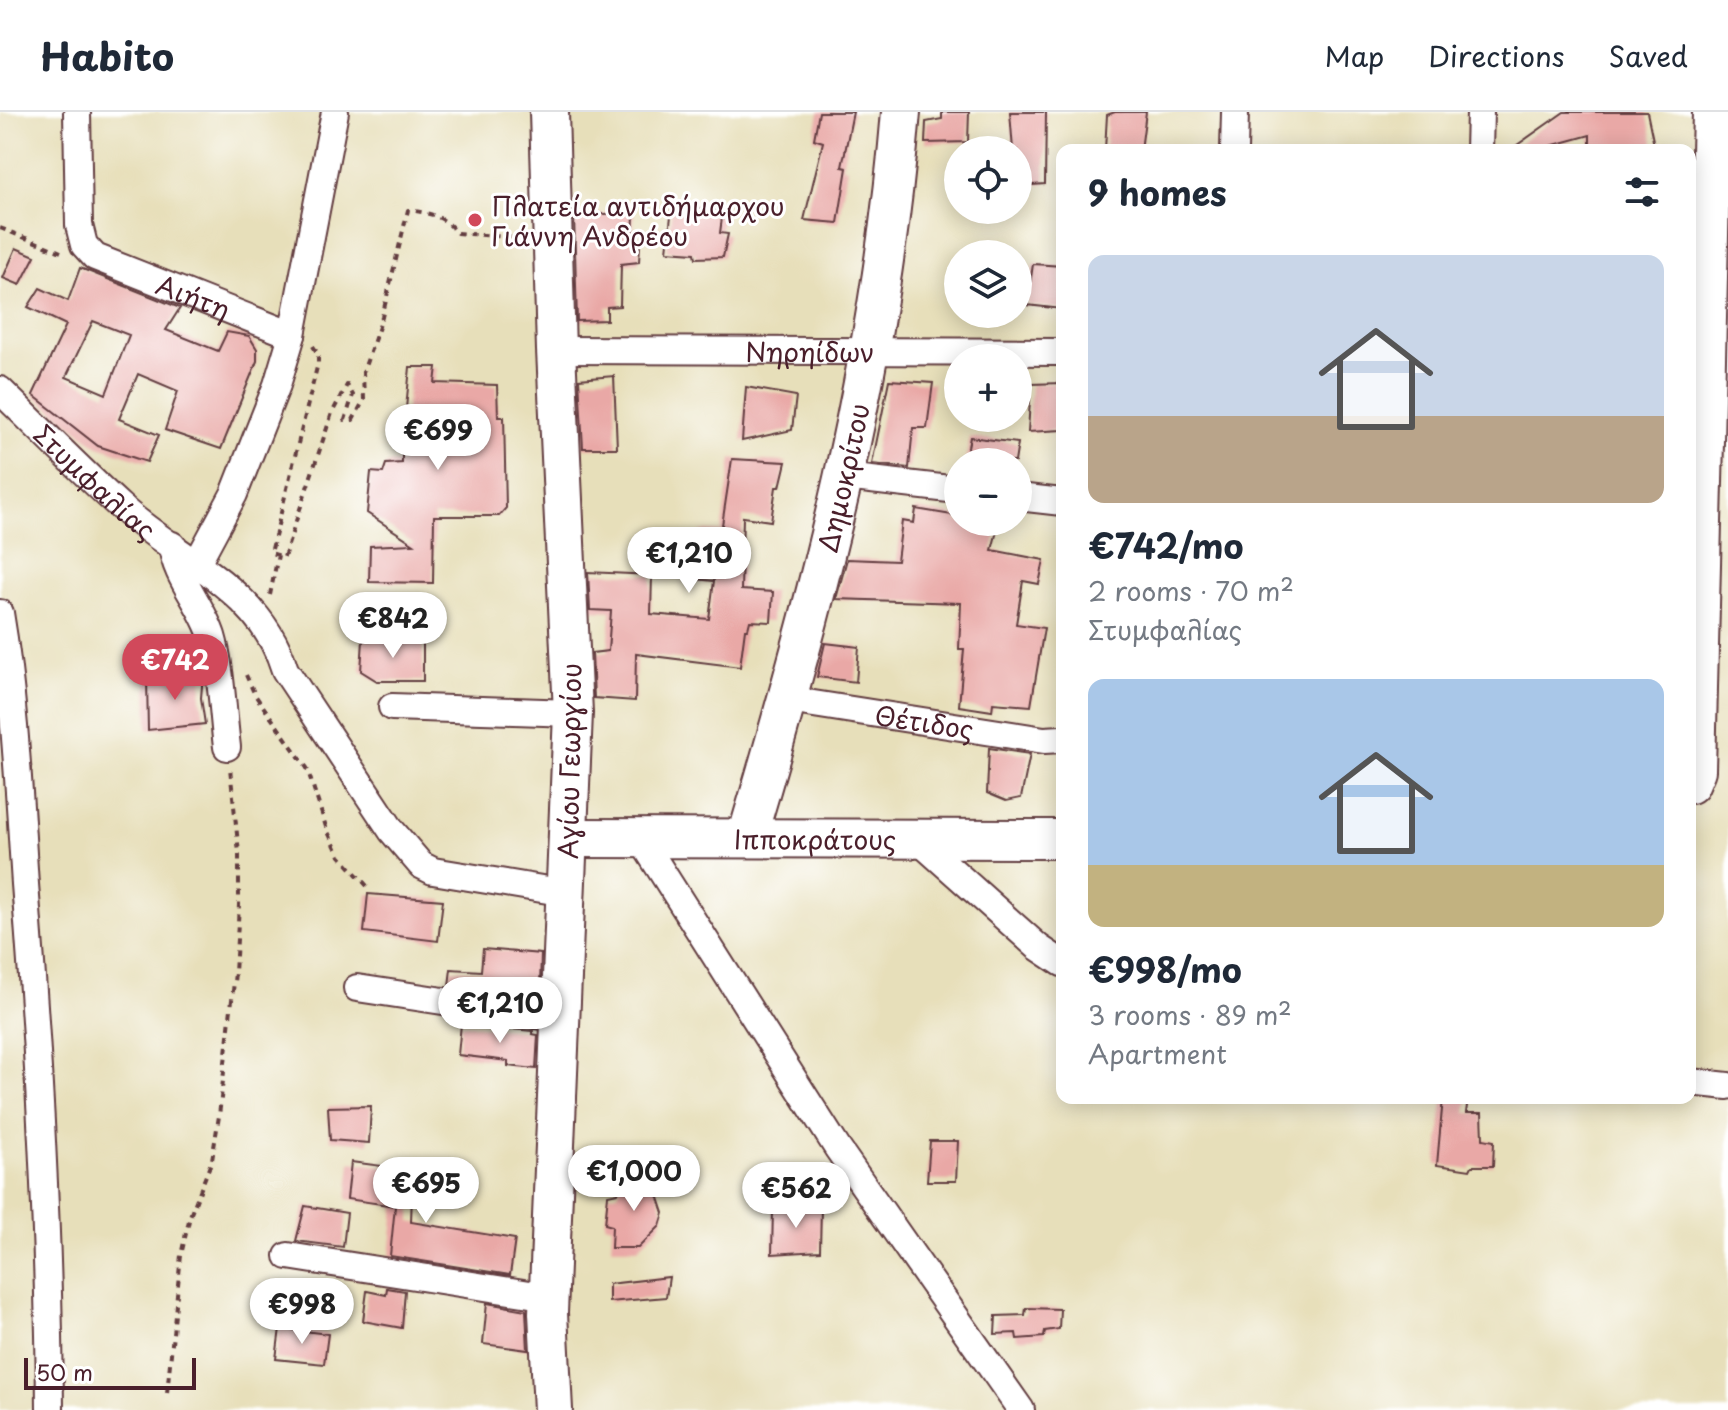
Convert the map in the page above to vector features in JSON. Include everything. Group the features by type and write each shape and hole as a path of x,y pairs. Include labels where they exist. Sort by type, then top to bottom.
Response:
{"street":[{"path":"77,112 79,225 84,245 95,257"},
{"path":"197,563 234,494 277,385 292,335 335,112"},
{"name":"Αγίου Γεωργίου","path":"549,112 556,350 573,713 549,1297 553,1410"},
{"name":"Δημοκρίτου","path":"747,837 788,700 845,477 894,204 901,112"},
{"path":"1234,144 1235,112"},
{"path":"1479,144 1480,112"},
{"path":"1696,513 1712,112"},
{"name":"Αιήτη","path":"95,257 292,335"},
{"name":"Νηρηίδων","path":"556,350 1056,352"},
{"name":"Στυμφαλίας","path":"0,390 125,511 197,563 263,622"},
{"path":"845,477 944,488"},
{"path":"1032,499 1056,501"},
{"path":"172,545 173,558 212,637 227,747"},
{"path":"0,613 19,795 31,959 45,1234 50,1410"},
{"path":"263,622 278,648 285,670 392,831 421,865 433,871 566,893"},
{"name":"Θέτιδος","path":"788,700 1044,740 1056,739"},
{"path":"392,707 573,713"},
{"name":"Ιπποκράτους","path":"569,838 1056,839"},
{"path":"641,839 838,1149 1021,1410"},
{"path":"917,839 1038,947 1056,959"},
{"path":"357,988 562,1019"},
{"path":"1696,1083 1728,1086"},
{"path":"288,1256 549,1297"}],"path":[{"path":"292,335 315,348 318,363 271,553 284,557 332,413 347,385 353,395 345,420 353,420 364,400 363,372 381,321 408,210 433,214 447,221 457,233 553,240"},
{"path":"0,228 57,251 95,257"},
{"path":"263,622 278,555"},
{"path":"242,666 255,695 307,768 327,830 340,856 368,887"},
{"path":"167,1393 181,1255 190,1216 212,1160 235,973 239,853 227,747"}],"building":[{"path":"819,112 853,112 842,167 847,168 838,223 804,220 823,142 814,139"},
{"path":"942,112 969,112 968,136 944,136 944,143 925,143 926,122 942,119"},
{"path":"1010,112 1046,112 1045,184 1032,185 1032,136 1012,136"},
{"path":"1146,112 1142,144 1105,144 1107,115"},
{"path":"1564,112 1647,112 1654,144 1590,144 1590,135 1557,144 1519,144"},
{"path":"672,207 723,210 720,233 728,234 723,257 696,258 695,253 667,251"},
{"path":"634,213 633,245 640,244 639,262 621,264 620,306 607,307 607,320 577,321 574,215"},
{"path":"16,248 35,256 20,285 3,278"},
{"path":"1033,264 1056,266 1056,308 1032,306"},
{"path":"80,268 180,308 166,330 218,351 227,332 249,336 257,349 257,361 221,449 165,430 178,391 138,374 119,419 159,435 147,462 98,446 33,395 66,325 28,307 40,288 68,301","holes":["93,321 129,335 106,394 66,377"]},
{"path":"410,367 437,367 435,383 497,385 498,417 504,417 506,508 499,516 434,516 433,583 369,582 370,546 414,544 367,513 371,472 383,473 386,464 402,463 402,419 405,419"},
{"path":"614,376 617,448 583,448 579,379"},
{"path":"889,380 933,383 927,428 913,428 909,468 872,464"},
{"path":"1056,383 1056,430 1032,432 1032,384"},
{"path":"746,387 796,396 792,430 742,441"},
{"path":"970,437 1018,443 1017,448 968,448"},
{"path":"732,459 786,462 780,487 776,487 771,521 743,517 741,590 773,592 771,622 750,621 748,629 745,629 740,667 636,654 635,701 594,698 592,653 608,651 611,611 590,610 588,572 652,575 651,614 709,619 714,581 696,579 701,531 721,532"},
{"path":"916,509 944,514 944,536 996,536 992,550 1044,560 1039,584 1023,581 1016,624 1044,628 1031,706 993,703 992,711 959,706 964,649 959,649 961,603 836,599 847,559 897,561 902,521 914,523"},
{"path":"363,640 423,641 423,681 377,681 361,671"},
{"path":"825,643 859,647 856,682 817,677"},
{"path":"203,674 201,698 205,724 148,730 147,678"},
{"path":"989,748 1030,754 1021,798 1006,801 987,793"},
{"path":"368,894 443,900 438,941 364,932"},
{"path":"483,949 541,954 540,986 537,986 536,999 495,993 494,990 449,986 451,969 481,971"},
{"path":"461,1024 533,1031 532,1034 538,1035 536,1069 508,1066 508,1061 458,1055"},
{"path":"1442,1104 1467,1104 1466,1113 1482,1113 1483,1139 1494,1141 1493,1166 1472,1166 1470,1170 1437,1165"},
{"path":"371,1106 369,1143 330,1140 328,1107"},
{"path":"930,1141 958,1141 956,1181 927,1181"},
{"path":"351,1162 413,1170 411,1222 515,1239 510,1275 390,1256 395,1206 347,1199"},
{"path":"643,1174 654,1183 664,1213 660,1226 638,1248 611,1248 612,1226 605,1224 608,1195 618,1193 621,1184 635,1175"},
{"path":"305,1206 347,1213 343,1247 296,1241"},
{"path":"821,1207 820,1251 772,1254 773,1209"},
{"path":"669,1277 666,1297 609,1302 609,1284"},
{"path":"387,1288 405,1291 402,1328 363,1321 367,1291 386,1295"},
{"path":"487,1303 526,1310 528,1350 483,1344"},
{"path":"1026,1308 1060,1309 1059,1329 1045,1331 1044,1337 1017,1339 1016,1333 995,1334 996,1316 1025,1315"},
{"path":"280,1328 328,1334 324,1364 276,1359"}],"place":[{"name":"Πλατεία αντιδήμαρχου Γιάννη Ανδρέου","path":"475,220"}]}
